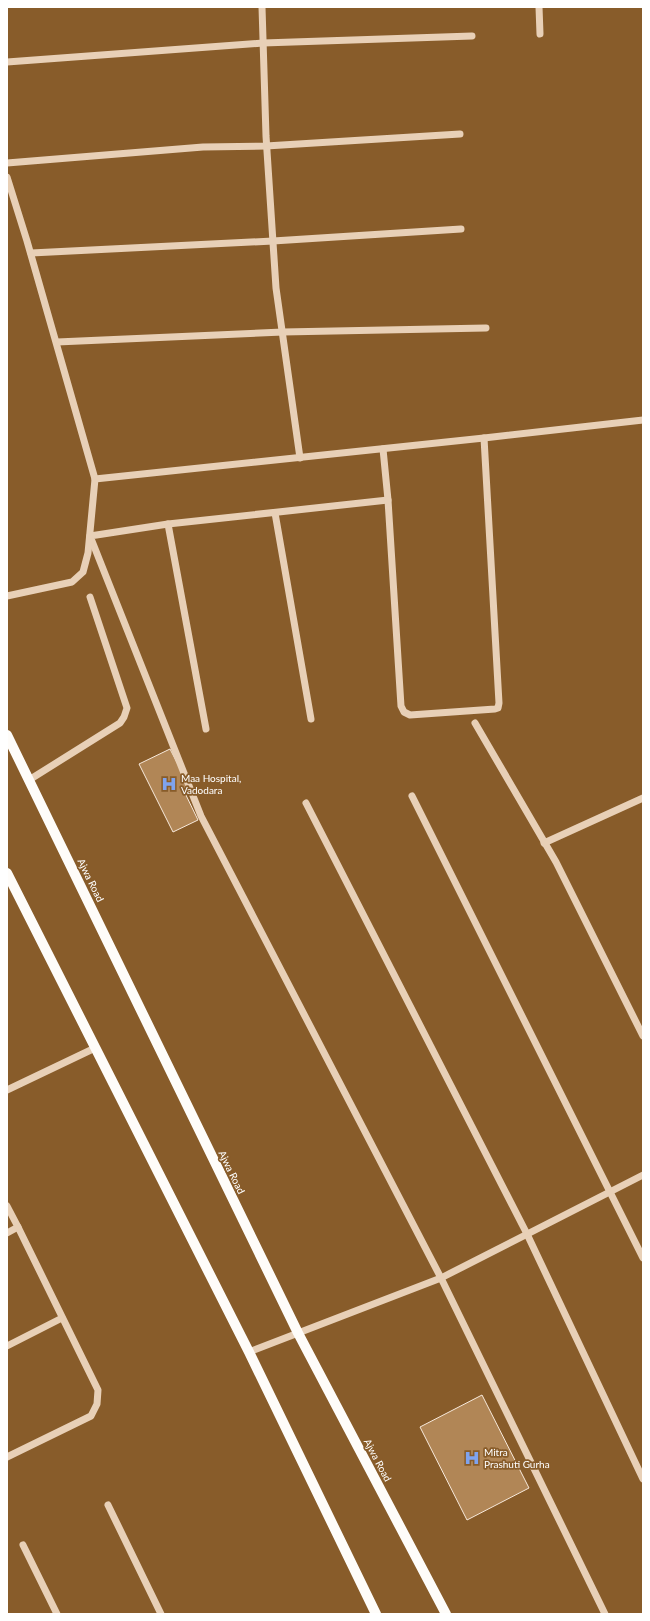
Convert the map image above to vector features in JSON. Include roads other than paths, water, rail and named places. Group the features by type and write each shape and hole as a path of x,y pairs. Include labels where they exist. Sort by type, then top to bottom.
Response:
{"main road":[{"name":"Ajwa Road","path":"7,735 298,1333 446,1614"},
{"path":"7,873 249,1352 376,1614"}],"street":[{"path":"262,7 266,146 276,288 300,458"},
{"path":"539,7 540,34"},
{"path":"7,62 263,44 472,36"},
{"path":"7,163 203,147 266,146 460,134"},
{"path":"7,177 31,253 95,479 88,553 83,572 72,582 7,596"},
{"path":"31,253 273,241 461,229"},
{"path":"56,342 282,332 486,328"},
{"path":"95,479 643,420"},
{"path":"383,449 388,500 401,706 404,712 410,715 495,709 498,708 499,703 484,438"},
{"path":"90,536 168,524 388,500"},
{"path":"275,513 311,719"},
{"path":"168,524 206,729"},
{"path":"90,536 201,816 441,1278 587,1580 605,1614"},
{"path":"29,780 120,724 124,717 127,708 90,597"},
{"path":"475,723 556,862 643,1036"},
{"path":"412,796 643,1258"},
{"path":"544,843 642,799"},
{"path":"306,803 527,1234 643,1479"},
{"path":"7,1090 95,1048"},
{"path":"249,1352 441,1278 643,1175"},
{"path":"7,1206 98,1390 97,1404 91,1416 7,1457"},
{"path":"7,1233 18,1227"},
{"path":"7,1346 62,1318"},
{"path":"108,1505 161,1614"},
{"path":"23,1545 57,1614"}],"place":[{"name":"Maa Hospital, Vadodara","path":"169,784"},
{"name":"Mitra Prashuti Gurha","path":"472,1458"}]}
